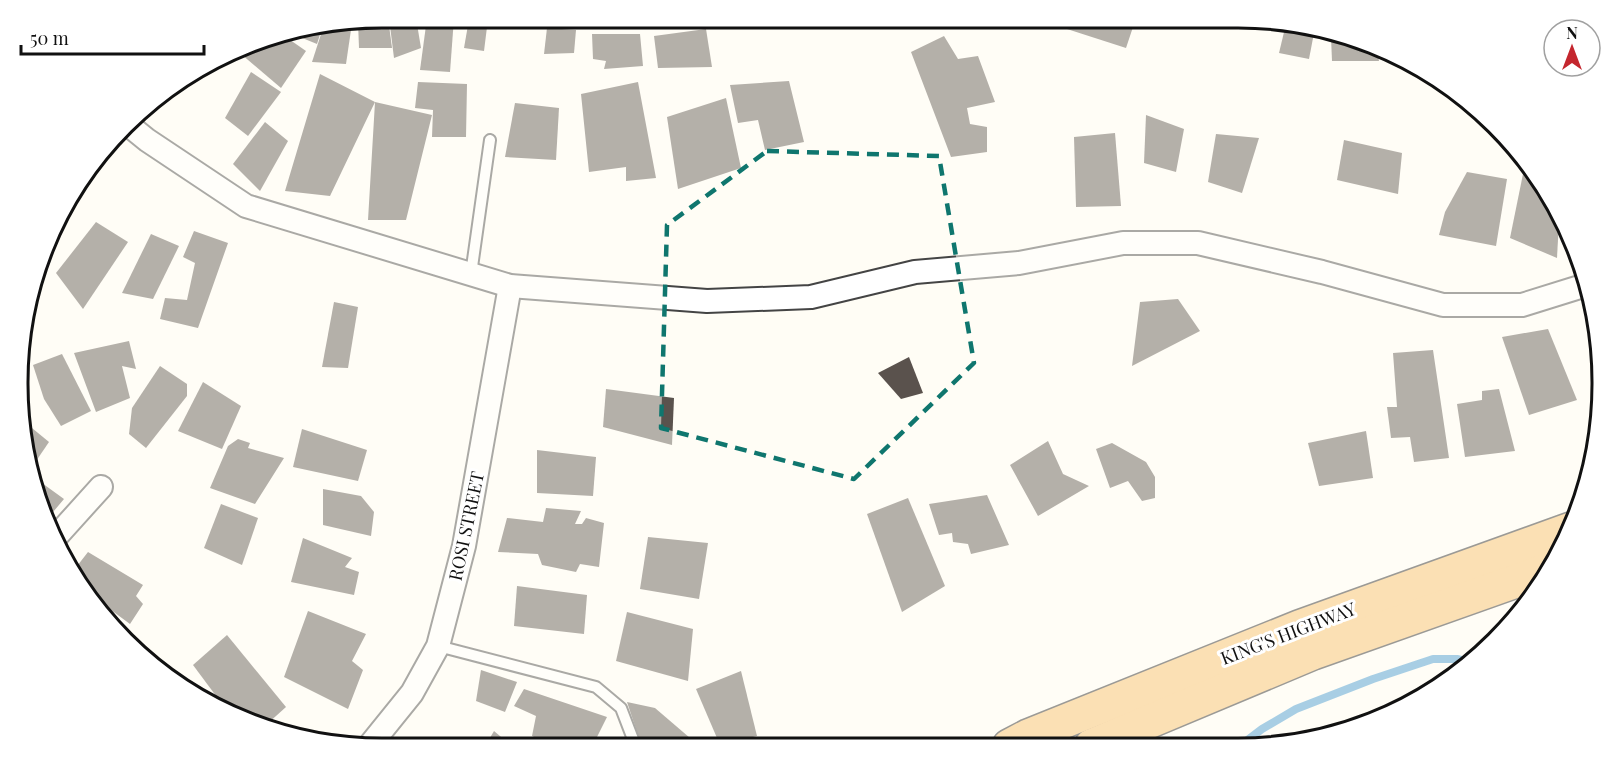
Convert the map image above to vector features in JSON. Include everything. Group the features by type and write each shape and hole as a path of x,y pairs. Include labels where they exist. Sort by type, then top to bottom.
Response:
{"highway":[{"name":"KING'S HIGHWAY","path":"1024,738 1299,627 1558,533"},
{"name":"KING'S HIGHWAY","path":"1110,738 1313,653 1536,574"}],"street":[{"path":"134,130 246,206 510,286 707,301 811,297 915,272 1019,264 1123,243 1198,243 1322,272 1443,305 1522,305 1578,288"},
{"name":"ROSI STREET","path":"377,738 412,693 438,646 464,546 510,286"},
{"path":"61,531 101,486"}],"lane":[{"path":"471,274 489,140"},
{"path":"438,646 596,687 621,708 633,738"}],"highlighted area":[{"path":"767,151 939,156 974,363 854,479 661,428 667,225"}],"building":[{"path":"389,28 392,48 359,48 358,29"},
{"path":"390,28 418,28 421,48 394,58"},
{"path":"426,28 453,28 450,72 420,70"},
{"path":"467,28 487,28 484,51 464,48"},
{"path":"547,28 576,30 574,53 544,54"},
{"path":"1068,28 1133,28 1126,48"},
{"path":"706,29 712,67 658,68 654,36"},
{"path":"351,30 346,64 312,62 321,34"},
{"path":"1284,32 1313,37 1309,59 1279,53"},
{"path":"320,34 317,44 302,38"},
{"path":"592,34 640,34 643,66 604,69 606,61 593,59"},
{"path":"944,36 958,59 978,56 995,102 967,108 970,124 987,127 987,152 951,157 911,52"},
{"path":"291,41 306,51 281,88 244,56"},
{"path":"1331,42 1373,55 1378,58 1379,61 1332,61"},
{"path":"251,72 281,92 248,136 225,118"},
{"path":"320,74 375,102 330,196 285,191"},
{"path":"789,81 804,142 765,150 758,120 738,123 730,85"},
{"path":"418,82 467,84 466,137 432,137 433,110 415,108"},
{"path":"638,82 656,178 626,181 626,167 589,172 581,94"},
{"path":"726,98 741,168 678,189 667,117"},
{"path":"375,102 432,115 406,220 368,220"},
{"path":"515,103 559,108 556,160 505,157"},
{"path":"1146,115 1184,129 1176,172 1144,163"},
{"path":"265,122 288,141 260,191 233,164"},
{"path":"1115,133 1121,206 1076,207 1074,137"},
{"path":"1216,134 1259,138 1242,193 1208,182"},
{"path":"1344,140 1402,153 1398,194 1337,180"},
{"path":"1467,172 1507,179 1496,246 1439,235 1445,212"},
{"path":"1523,174 1558,233 1557,258 1510,238"},
{"path":"96,222 128,242 83,309 56,273"},
{"path":"194,231 228,243 198,328 160,319 165,298 187,300 195,263 183,257"},
{"path":"151,234 179,246 153,299 122,293"},
{"path":"1178,299 1200,331 1132,366 1140,302"},
{"path":"334,302 358,307 348,368 322,367"},
{"path":"1548,329 1577,400 1529,415 1502,337"},
{"path":"129,341 136,369 122,366 130,398 96,412 74,353"},
{"path":"1433,350 1449,458 1414,462 1410,437 1391,438 1387,407 1397,407 1393,353"},
{"path":"62,354 91,411 61,426 44,399 33,365"},
{"path":"909,357 923,393 901,399 878,373"},
{"path":"160,366 187,384 187,396 146,448 129,434 132,408"},
{"path":"203,382 241,406 222,449 178,431"},
{"path":"606,389 674,398 672,445 603,427"},
{"path":"1499,389 1515,451 1465,457 1457,404 1482,400 1482,391"},
{"path":"32,428 49,442 37,460"},
{"path":"302,429 367,450 358,481 293,467"},
{"path":"1366,431 1373,478 1319,486 1308,443"},
{"path":"238,439 250,443 248,448 284,458 255,504 210,488 228,446"},
{"path":"1048,441 1063,474 1089,486 1038,516 1010,465"},
{"path":"1112,443 1146,462 1155,477 1155,498 1142,501 1128,481 1110,488 1096,449"},
{"path":"537,450 596,457 593,496 537,493"},
{"path":"43,484 64,499 53,512"},
{"path":"323,489 361,496 374,512 371,536 323,525"},
{"path":"987,495 1009,545 971,554 968,544 953,542 952,533 939,535 929,504"},
{"path":"908,498 945,586 902,612 867,514"},
{"path":"221,504 258,518 242,565 204,548"},
{"path":"546,508 581,511 575,524 582,524 586,518 604,523 599,567 580,564 576,572 542,565 538,554 498,552 507,518 543,522"},
{"path":"648,537 708,543 699,599 640,589"},
{"path":"303,538 352,558 345,567 359,572 354,595 291,582"},
{"path":"88,552 143,585 136,596 143,604 130,624 110,609 79,564"},
{"path":"517,586 587,595 584,634 514,626"},
{"path":"308,611 366,634 352,661 363,670 348,709 284,677"},
{"path":"627,612 693,629 688,681 616,661"},
{"path":"227,635 286,707 272,720 247,711 215,695 193,665"},
{"path":"481,670 517,682 505,712 476,701"},
{"path":"741,671 757,736 717,738 696,689"},
{"path":"524,689 607,717 596,738 536,738 532,736 536,716 514,706"},
{"path":"627,702 655,708 690,738 639,738"},
{"path":"494,731 502,738 490,738"}],"waterway":[{"path":"1251,737 1296,709 1373,679 1433,659 1459,659"}]}
